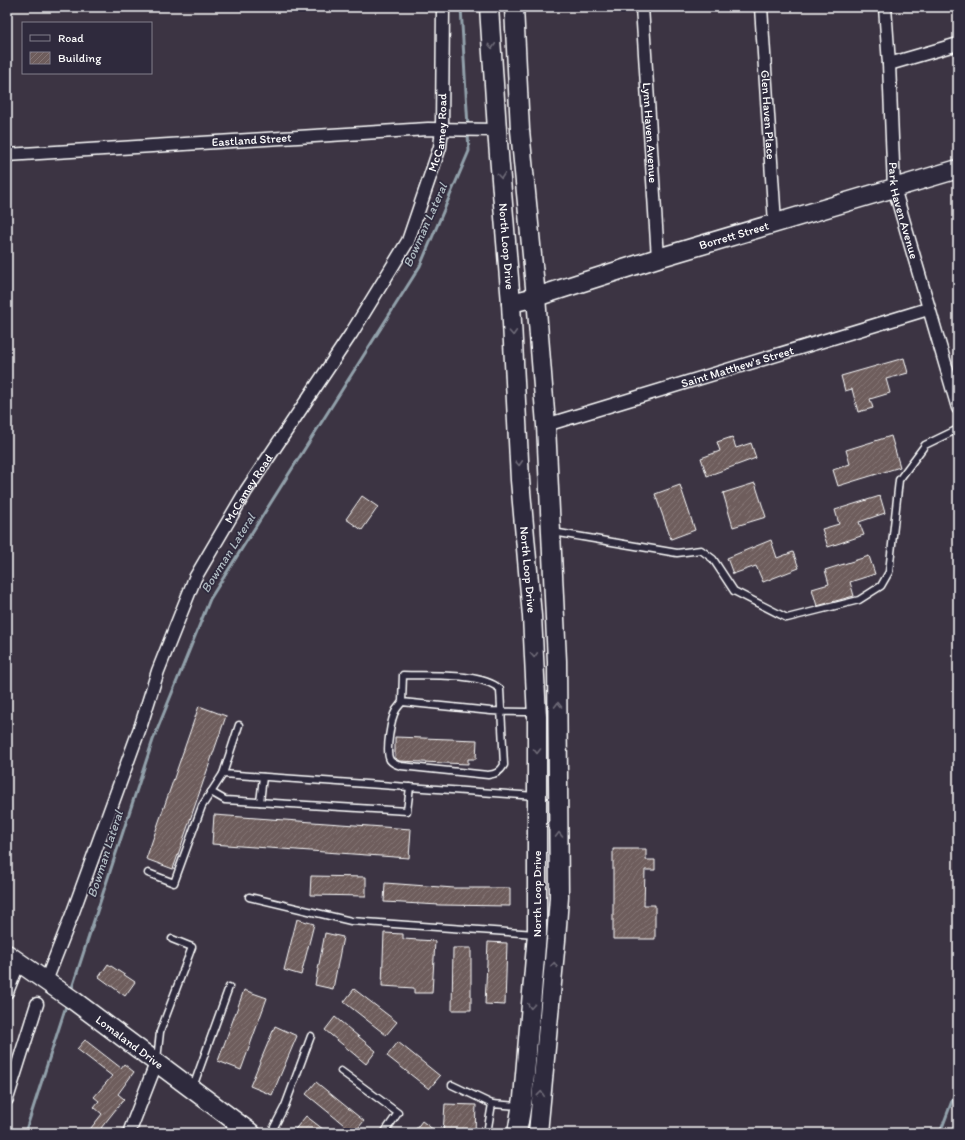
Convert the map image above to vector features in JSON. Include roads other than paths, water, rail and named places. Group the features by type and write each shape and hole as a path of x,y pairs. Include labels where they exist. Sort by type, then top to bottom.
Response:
{"main road":[{"name":"North Loop Drive","path":"489,7 489,130 511,303 520,480 532,616 537,712 537,934 522,1106 517,1133"},
{"name":"North Loop Drive","path":"514,7 520,130 536,297 546,425 556,619 559,780 559,897 538,1133"},
{"name":"Borrett Street","path":"511,303 536,297 658,258 958,169"},
{"path":"532,616 556,619"},
{"name":"Lomaland Drive","path":"13,958 157,1061 251,1133"}],"street":[{"name":"McCamey Road","path":"48,983 141,725 158,671 195,578 246,491 351,334 408,241 446,129 443,7"},
{"name":"Lynn Haven Avenue","path":"642,7 658,258"},
{"name":"Glen Haven Place","path":"761,7 775,223"},
{"name":"Park Haven Avenue","path":"885,7 894,188 958,408"},
{"path":"889,64 958,44"},
{"name":"Eastland Street","path":"7,155 446,129 489,130"},
{"name":"Saint Matthew's Street","path":"546,425 928,309"},
{"path":"7,992 13,958"},
{"path":"7,1099 37,1004"},
{"path":"129,1133 157,1061"}],"lane":[{"path":"551,532 677,553 701,550 713,559 734,591 787,618 859,600 881,586 889,572 899,480 925,445 958,428"},
{"path":"403,675 464,677 494,684 500,689 504,765 500,771 495,774 488,775 401,766 393,763 389,759 388,753 389,739 396,711 402,702 403,675"},
{"path":"402,702 502,712 537,712"},
{"path":"148,873 174,883 202,806 223,774 238,725"},
{"path":"223,774 537,796"},
{"path":"260,802 263,777"},
{"path":"211,792 225,800 407,812 410,787"},
{"path":"249,897 351,921 537,934"},
{"path":"157,1061 160,1032 192,947 172,939"},
{"path":"193,1089 229,987"},
{"path":"271,1133 285,1106 311,1036"},
{"path":"341,1071 398,1113 384,1133"},
{"path":"452,1085 492,1104 522,1106"},
{"path":"487,1133 492,1104"}],"waterway":[{"name":"Bowman Lateral","path":"461,7 468,127"},
{"name":"Bowman Lateral","path":"71,991 153,740 210,599 420,266 469,151 468,133"},
{"name":"Bowman Lateral","path":"25,1133 67,1003"},
{"path":"940,1133 958,1085"}]}
